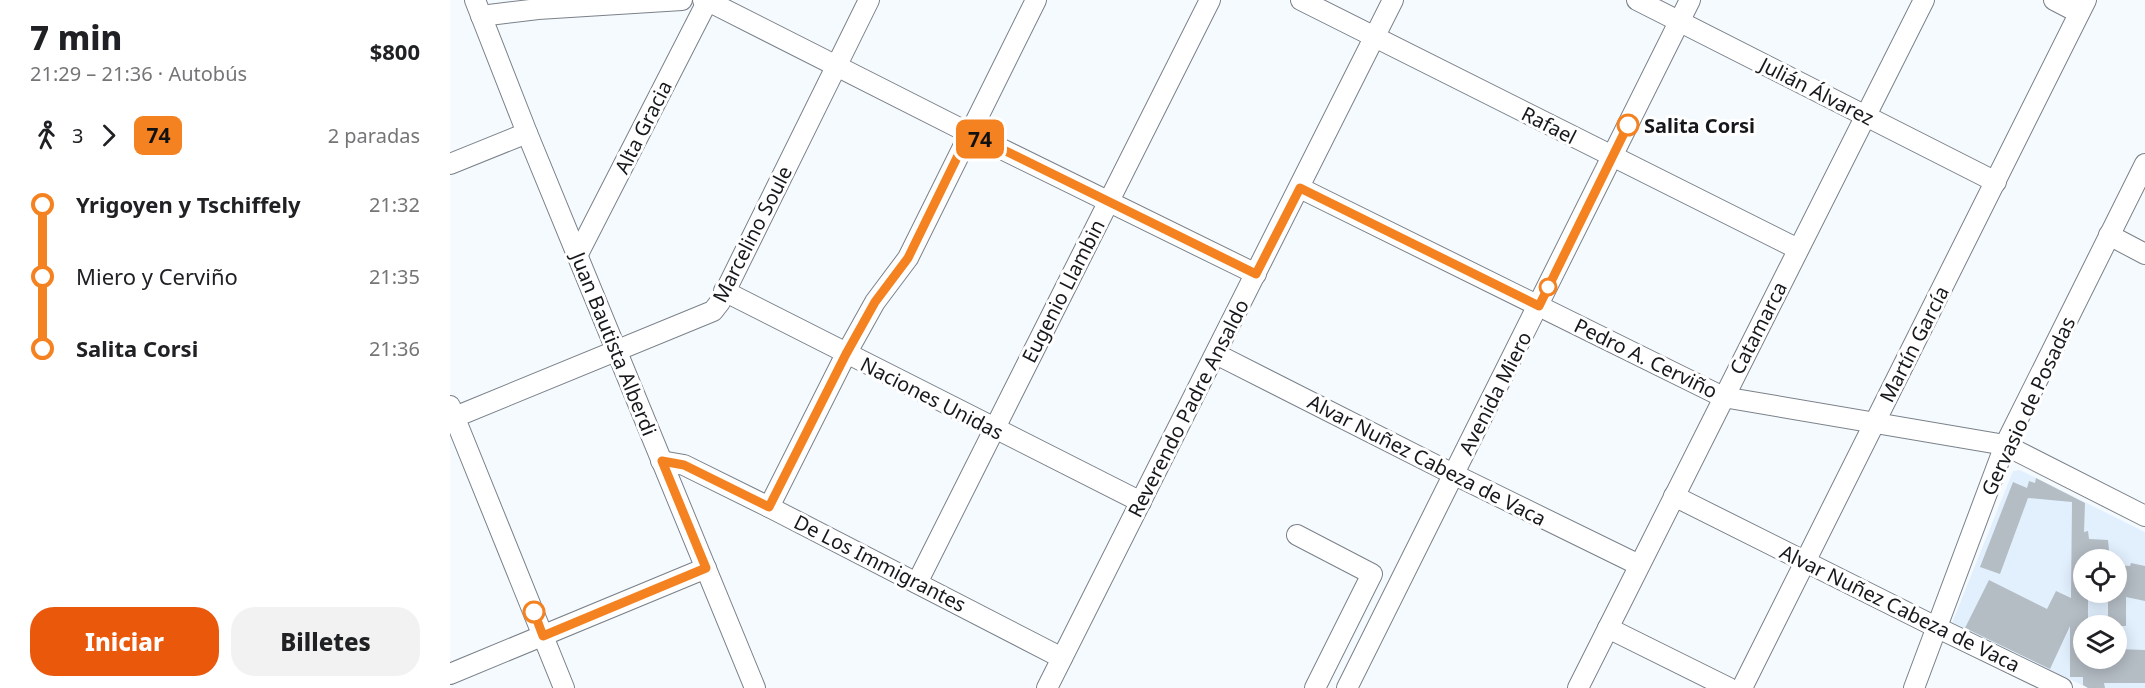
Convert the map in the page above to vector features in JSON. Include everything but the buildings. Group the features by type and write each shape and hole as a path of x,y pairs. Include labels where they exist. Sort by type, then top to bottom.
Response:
{"street":[{"path":"478,8 681,0"},
{"path":"703,0 708,0 969,133 1256,274"},
{"name":"Alta Gracia","path":"578,254 708,0"},
{"name":"Marcelino Soule","path":"452,414 713,311 869,0"},
{"path":"769,507 846,354 875,302 908,258 1036,0"},
{"name":"Eugenio Llambin","path":"917,583 1209,0"},
{"name":"Rafael","path":"1301,0 1798,249"},
{"name":"Reverendo Padre Ansaldo","path":"1047,688 1393,0"},
{"name":"Julián Álvarez","path":"1637,0 1996,182"},
{"name":"Avenida Miero","path":"1348,684 1690,0"},
{"name":"Catamarca","path":"1578,688 1924,0"},
{"path":"2054,0 2082,7"},
{"name":"Martín García","path":"1742,688 2082,7"},
{"name":"Juan Bautista Alberdi","path":"478,8 755,688"},
{"path":"450,164 527,133"},
{"name":"Gervasio de Posadas","path":"1914,688 2005,445 2145,164"},
{"name":"Pedro A. Cerviño","path":"1300,188 1723,397 2005,445 2145,516"},
{"path":"2109,236 2145,254"},
{"name":"Naciones Unidas","path":"724,291 1141,502"},
{"name":"Alvar Nuñez Cabeza de Vaca","path":"1216,354 1639,565"},
{"path":"452,414 564,688"},
{"name":"De Los Immigrantes","path":"662,461 684,465 1062,658"},
{"name":"Alvar Nuñez Cabeza de Vaca","path":"1674,496 2062,688"},
{"path":"1297,535 1372,574 1315,688"},
{"path":"450,674 706,568"},
{"path":"1608,628 1729,688"},
{"path":"1326,667 1348,684"}],"shaded area":[{"path":"2020,470 2145,532 2145,688 2088,688 1952,623 2013,471"}],"bus line":[{"name":"74","path":"534,612 543,636 706,568 662,461 684,465 769,507 846,354 875,302 908,258 969,133 1256,274 1300,188 1539,306 1628,125"}],"place":[{"name":"Salita Corsi","path":"1628,125"}]}
